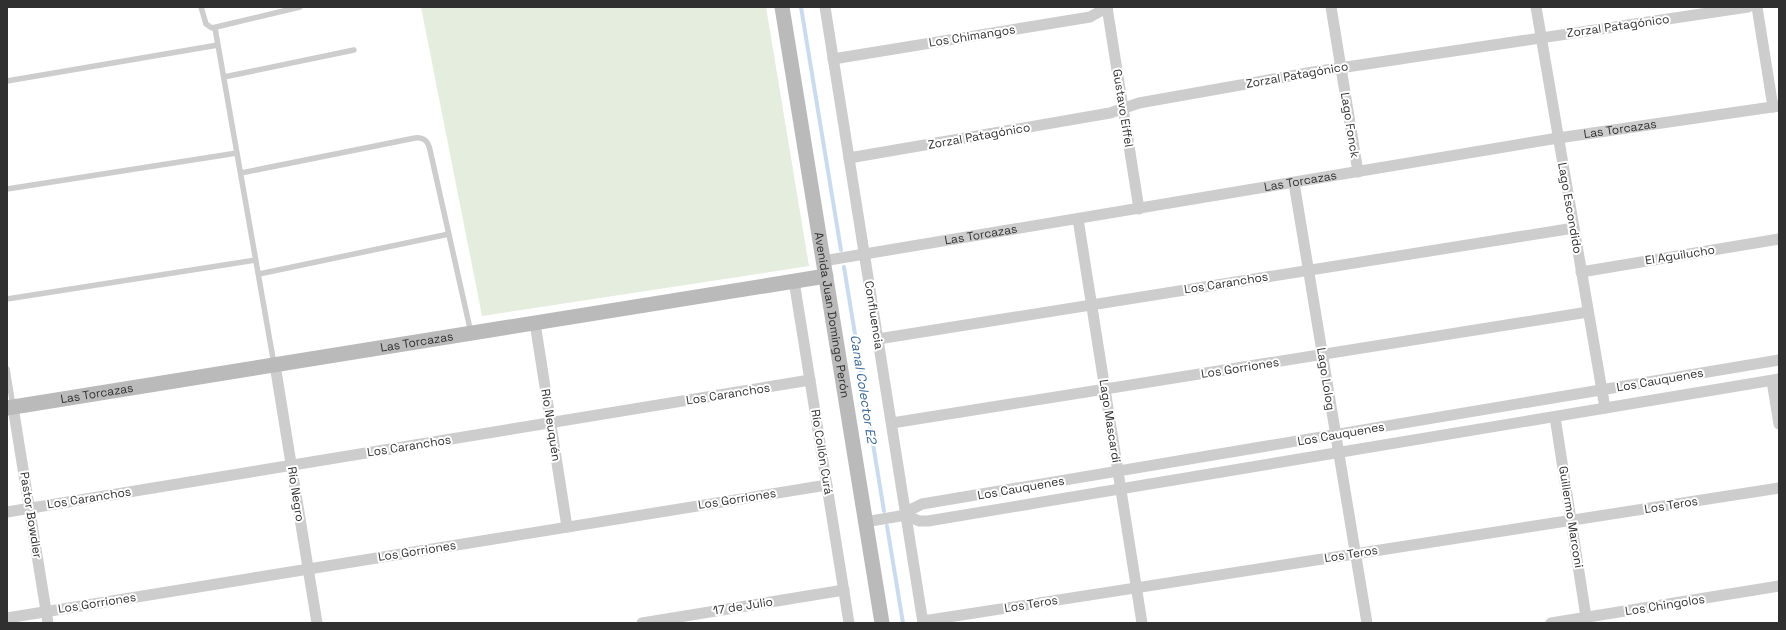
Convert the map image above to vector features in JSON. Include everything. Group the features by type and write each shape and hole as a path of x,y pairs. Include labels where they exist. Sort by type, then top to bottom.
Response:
{"street":[{"name":"Avenida Juan Domingo Perón","path":"782,7 882,623"},
{"name":"Confluencia","path":"825,7 923,622"},
{"name":"Los Chimangos","path":"833,59 1090,17 1107,7"},
{"name":"Gustavo Eiffel","path":"1107,7 1139,208"},
{"name":"Lago Fonck","path":"1331,7 1358,172"},
{"name":"Lago Escondido","path":"1536,7 1605,408"},
{"name":"Zorzal Patagónico","path":"849,158 1110,113 1144,102 1341,67 1748,7"},
{"path":"1757,7 1776,107"},
{"name":"Las Torcazas","path":"823,261 1558,138 1776,107"},
{"name":"Lago Lolog","path":"1294,183 1367,623"},
{"name":"Lago Mascardi","path":"1078,218 1142,623"},
{"name":"Los Caranchos","path":"878,339 1574,228"},
{"name":"El Aguilucho","path":"1581,272 1779,239"},
{"name":"Las Torcazas","path":"10,407 826,276"},
{"name":"Río Collón Curá","path":"794,281 849,623"},
{"name":"Los Gorriones","path":"892,423 1588,312"},
{"name":"Río Neuquén","path":"535,323 567,527"},
{"name":"Los Cauquenes","path":"865,522 906,515 915,507 922,504 1779,360"},
{"name":"Río Negro","path":"274,365 317,623"},
{"name":"Los Caranchos","path":"7,512 810,380"},
{"path":"1775,380 1779,424"},
{"name":"Los Cauquenes","path":"906,515 918,521 928,521 1775,380"},
{"name":"Pastor Bowdler","path":"10,407 30,508 48,623"},
{"name":"Guillermo Marconi","path":"1555,417 1586,617"},
{"name":"Los Gorriones","path":"7,618 827,485"},
{"name":"Los Teros","path":"923,622 1779,488"},
{"name":"Los Chingolos","path":"1552,623 1779,586"},
{"name":"17 de Julio","path":"642,623 844,590"}],"lane":[{"path":"201,7 206,24 208,27 215,28 300,7"},
{"path":"215,28 274,365"},
{"path":"7,81 218,45"},
{"path":"224,77 354,50"},
{"path":"241,173 414,138 422,138 429,146 471,333"},
{"path":"7,189 238,153"},
{"path":"259,274 449,234"},
{"path":"7,299 256,260"},
{"path":"7,369 10,407"}],"green space":[{"path":"421,7 766,7 809,266 482,316"}],"waterway":[{"path":"801,7 841,250"},
{"name":"Canal Colector E2","path":"844,267 884,511"},
{"name":"Canal Colector E2","path":"887,526 903,623"}]}
